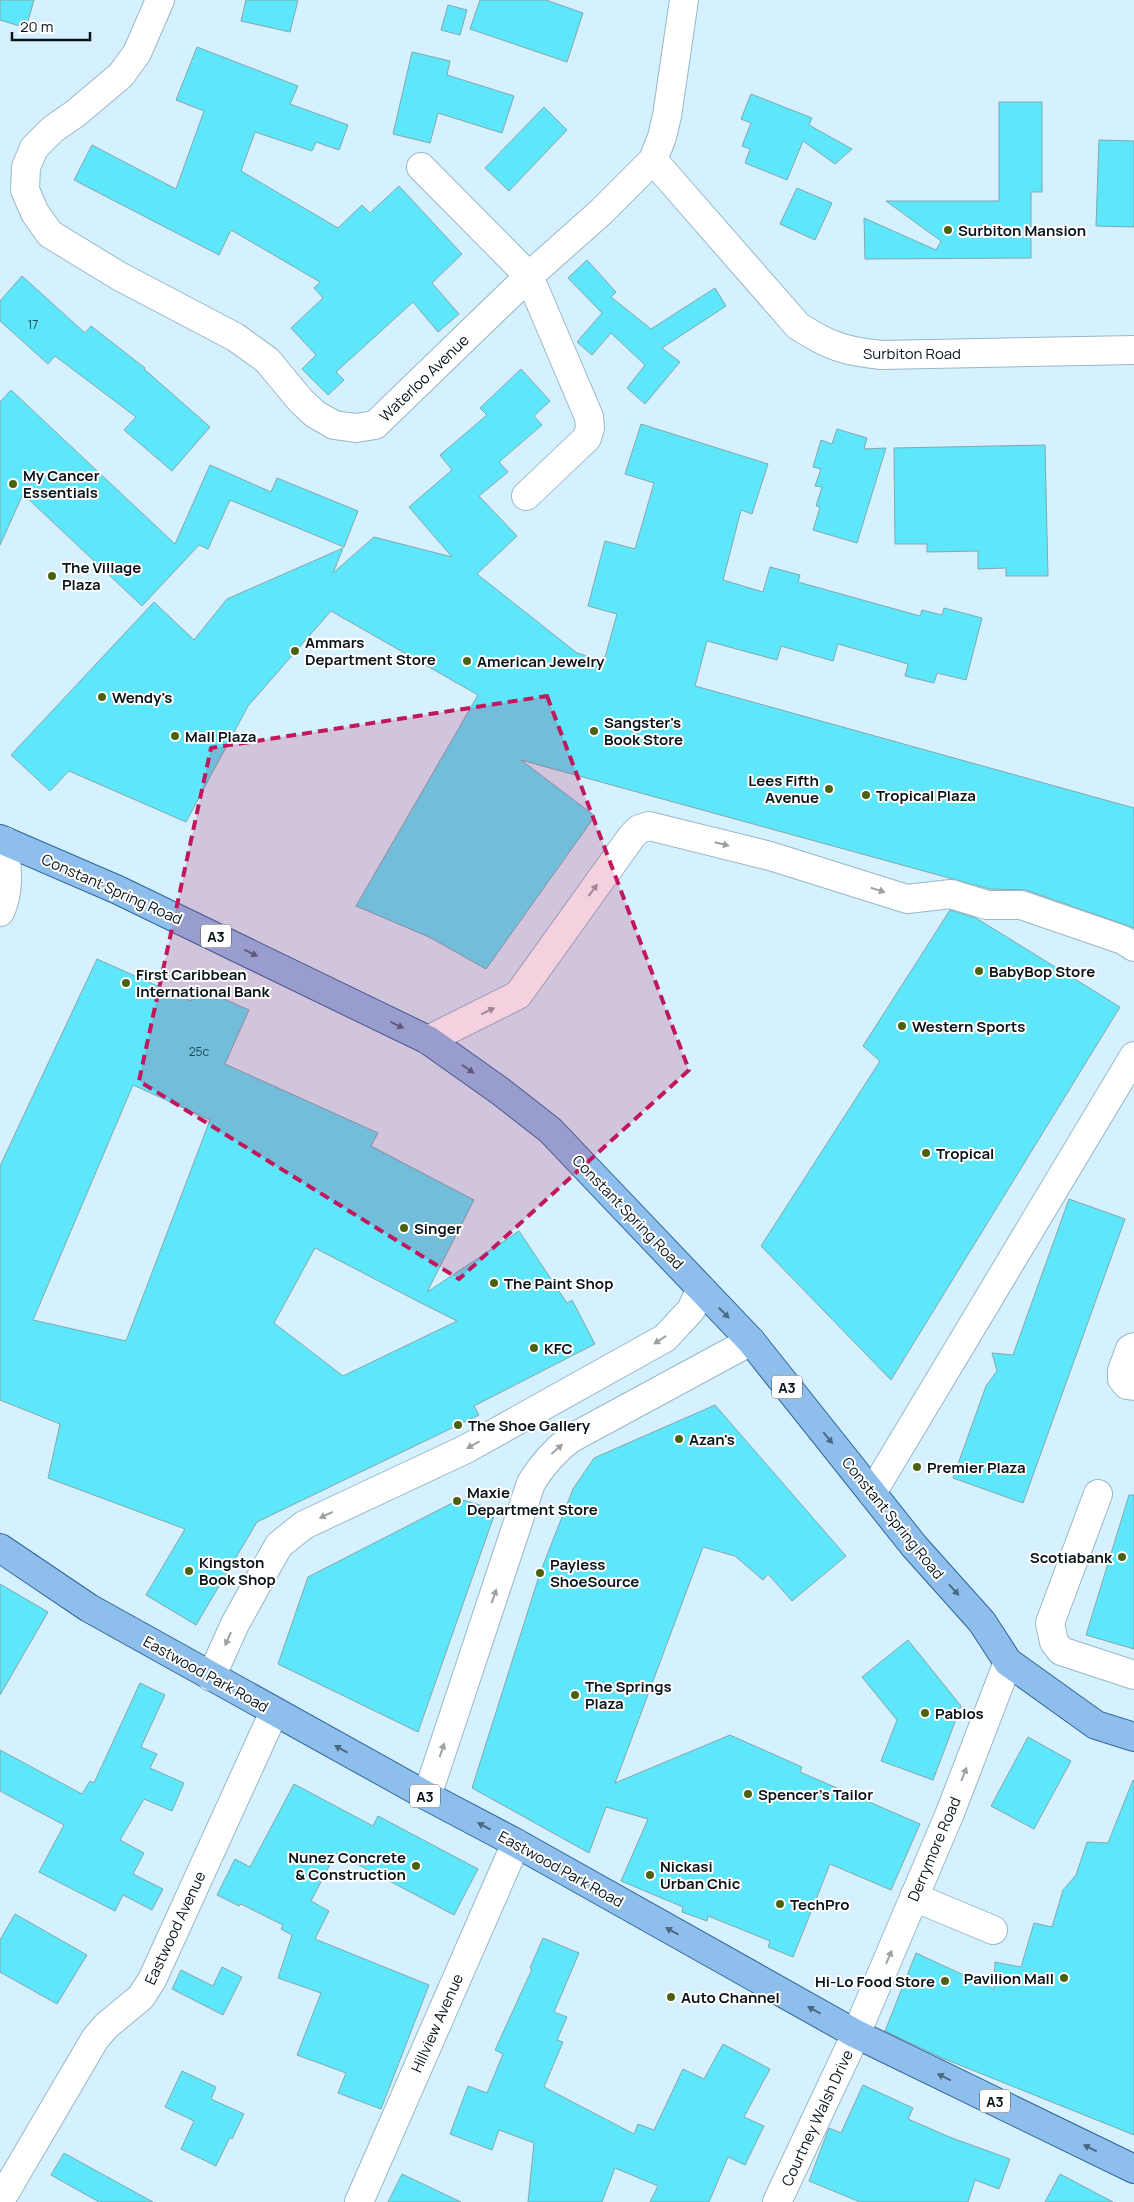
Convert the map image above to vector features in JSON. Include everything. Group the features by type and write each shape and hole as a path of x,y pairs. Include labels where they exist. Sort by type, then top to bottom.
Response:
{"main road":[{"name":"Constant Spring Road","path":"2,840 126,894 428,1040 500,1091 550,1130 751,1341 914,1546 982,1622 1008,1662 1096,1725 1134,1737"},
{"name":"Eastwood Park Road","path":"0,1548 89,1608 274,1712 516,1843 856,2034 1134,2169"}],"street":[{"name":"Waterloo Avenue","path":"160,0 137,53 121,75 76,113 53,129 34,148 26,167 25,190 35,213 50,234 118,276 234,337 267,360 301,401 315,414 334,425 356,428 375,425 529,276 601,212 652,160 662,137 684,0"},
{"name":"Surbiton Road","path":"652,160 798,326 824,342 851,352 881,355 1134,350"},
{"path":"421,167 529,276 589,417 590,428 587,438 526,496"},
{"path":"428,1040 518,994 632,836 644,827 654,826 770,856 907,899 951,894 987,905 1021,905 1123,940 1134,947"},
{"path":"0,912 6,896 7,882 2,840"},
{"path":"872,1493 1127,1082 1134,1056"},
{"path":"211,1677 235,1624 270,1559 279,1545 291,1534 304,1525 466,1449 665,1338 691,1310 701,1289"},
{"path":"427,1796 532,1483 541,1466 555,1450 570,1439 751,1341"},
{"path":"1134,1347 1130,1349 1122,1371 1122,1378 1127,1385 1134,1386"},
{"path":"1098,1494 1050,1623 1054,1642 1061,1651 1134,1674"},
{"name":"Derrymore Road","path":"856,2034 950,1813 1008,1662"},
{"name":"Eastwood Avenue","path":"0,2201 95,2039 106,2026 141,1997 152,1980 274,1712"},
{"name":"Hillview Avenue","path":"359,2202 516,1843"},
{"path":"914,1897 993,1930"},
{"name":"Courtney Walsh Drive","path":"778,2202 856,2034"}],"highlighted area":[{"path":"547,696 689,1070 459,1279 139,1081 211,748"}],"building":[{"path":"0,0 34,0 26,28 0,20"},
{"path":"246,0 298,0 290,32 241,21"},
{"path":"480,0 546,0 583,13 567,62 470,29"},
{"path":"448,5 467,10 460,35 441,30"},
{"path":"197,47 298,86 290,104 348,125 339,150 316,142 312,151 255,132 241,171 338,228 362,205 370,213 399,186 462,254 432,283 459,314 438,332 413,302 336,372 344,380 328,395 302,369 316,355 291,328 323,298 314,288 320,282 231,230 219,255 74,180 92,145 176,189 204,111 176,100"},
{"path":"412,52 450,61 447,75 514,96 502,133 438,113 430,143 393,134"},
{"path":"751,94 812,118 809,125 852,149 835,164 803,141 787,180 745,163 750,149 742,146 751,123 741,119"},
{"name":"Surbiton Mansion","path":"999,102 1042,102 1042,192 1031,192 1031,258 865,259 864,218 936,250 941,241 886,201 999,201"},
{"path":"544,107 567,130 509,191 485,168"},
{"path":"1099,140 1134,141 1134,227 1096,226"},
{"path":"797,188 832,203 815,240 780,224"},
{"path":"587,260 616,292 611,297 651,329 715,288 726,306 662,348 680,362 645,404 627,388 645,365 611,333 592,355 577,342 602,313 568,278"},
{"path":"22,276 85,333 91,326 145,368 210,427 172,471 124,430 136,417 55,356 48,364 0,321 0,301"},
{"path":"521,369 550,401 534,416 542,425 499,462 508,472 479,496 517,536 477,574 577,653 604,661 617,614 588,606 605,541 635,549 654,483 625,474 641,424 768,464 752,514 741,510 723,580 763,592 770,567 800,575 798,582 920,616 922,610 942,615 944,608 982,618 966,680 937,673 934,683 905,676 908,664 838,644 833,661 781,646 777,660 707,641 695,686 1134,808 1134,928 1026,890 989,889 521,760 595,816 486,969 429,937 356,906 478,695 331,611 248,706 186,822 69,771 50,791 11,755 154,602 194,640 227,599 343,548 333,573 374,537 452,557 409,507 452,470 440,455 487,415 480,408"},
{"path":"11,390 175,544 210,465 271,492 277,478 358,511 344,547 230,500 208,549 199,545 142,606 23,494 0,545 0,402"},
{"path":"837,429 867,438 864,449 886,448 857,543 813,530 820,507 816,506 822,487 815,486 821,469 813,467 821,440 832,444"},
{"path":"1045,445 1048,576 1006,576 1006,568 978,569 978,551 927,552 927,544 895,544 894,448"},
{"name":"Tropical","path":"950,910 976,918 1120,1007 891,1380 761,1246 880,1061 863,1046"},
{"path":"97,959 191,1001 197,987 249,1010 225,1064 378,1133 371,1146 474,1200 427,1292 519,1231 567,1303 572,1300 595,1344 474,1406 479,1415 257,1522 196,1625 146,1595 185,1529 48,1478 60,1424 0,1400 0,1166","holes":["133,1085 210,1120 126,1341 33,1320","315,1248 421,1303 457,1321 343,1376 274,1323"]},
{"path":"1069,1199 1125,1219 1023,1503 953,1478 986,1386 997,1371 992,1353 1013,1355"},
{"name":"The Springs Plaza","path":"715,1405 846,1556 792,1601 768,1574 763,1580 735,1556 703,1547 615,1783 730,1735 802,1767 800,1772 920,1824 891,1890 830,1864 793,1957 768,1947 770,1941 708,1916 707,1921 682,1912 683,1907 621,1881 648,1819 606,1807 589,1853 472,1788 540,1573 573,1489 594,1458"},
{"name":"Scotiabank","path":"1129,1495 1134,1495 1134,1649 1086,1635"},
{"path":"460,1499 496,1510 418,1732 278,1664 308,1577"},
{"path":"0,1584 48,1612 0,1695"},
{"name":"Pablos","path":"908,1640 961,1706 933,1780 881,1761 897,1720 862,1677"},
{"path":"140,1683 165,1695 141,1747 157,1754 150,1768 184,1783 172,1811 144,1799 120,1840 144,1853 133,1874 163,1889 152,1910 123,1895 115,1911 39,1872 64,1825 0,1791 0,1750 82,1794 90,1781 94,1783"},
{"path":"1028,1737 1071,1761 1034,1829 991,1806"},
{"name":"Pavilion Mall","path":"1133,1780 1134,2135 942,2058 885,2031 916,1953 994,1989 995,1962 1021,1967 1034,1923 1052,1927 1063,1890 1076,1875 1087,1842 1108,1843"},
{"path":"294,1784 373,1826 378,1816 478,1869 454,1915 336,1853 311,1901 329,1911 315,1939 429,1985 381,2109 338,2093 346,2073 297,2055 321,1993 278,1978 292,1935 281,1929 283,1925 241,1904 239,1906 217,1895 235,1859 250,1867"},
{"path":"15,1914 87,1955 57,2004 0,1972 0,1940"},
{"path":"543,1938 579,1953 554,2012 567,2017 557,2040 563,2042 544,2087 634,2134 638,2124 654,2130 683,2069 704,2079 723,2044 770,2069 744,2117 764,2126 745,2165 728,2157 709,2202 650,2202 658,2186 615,2168 602,2202 528,2202 534,2143 499,2130 492,2150 450,2134 468,2086 487,2093 503,2054 495,2050 532,1969 530,1968"},
{"path":"222,1967 242,1977 223,2015 172,1989 181,1970 213,1986"},
{"path":"182,2071 216,2087 211,2099 244,2114 216,2166 181,2149 194,2121 165,2107"},
{"path":"863,2085 913,2108 908,2119 952,2138 1010,2159 999,2189 975,2180 968,2202 860,2202 809,2181 829,2128 841,2133"},
{"path":"64,2153 153,2202 99,2202 51,2175"},
{"path":"402,2174 461,2202 388,2202"},
{"path":"1060,2174 1113,2202 1045,2202"}],"place":[{"name":"Surbiton Mansion","path":"948,230"},
{"name":"My Cancer Essentials","path":"13,484"},
{"name":"The Village Plaza","path":"52,576"},
{"name":"Ammars Department Store","path":"295,651"},
{"name":"American Jewelry","path":"467,661"},
{"name":"Wendy's","path":"102,697"},
{"name":"Sangster's Book Store","path":"594,731"},
{"name":"Mall Plaza","path":"175,736"},
{"name":"Lees Fifth Avenue","path":"829,789"},
{"name":"Tropical Plaza","path":"866,795"},
{"name":"BabyBop Store","path":"979,971"},
{"name":"First Caribbean International Bank","path":"126,983"},
{"name":"Western Sports","path":"902,1026"},
{"name":"Tropical","path":"926,1153"},
{"name":"Singer","path":"404,1228"},
{"name":"The Paint Shop","path":"494,1283"},
{"name":"KFC","path":"534,1348"},
{"name":"The Shoe Gallery","path":"458,1425"},
{"name":"Azan's","path":"679,1439"},
{"name":"Premier Plaza","path":"917,1467"},
{"name":"Maxie Department Store","path":"457,1501"},
{"name":"Scotiabank","path":"1122,1557"},
{"name":"Kingston Book Shop","path":"189,1571"},
{"name":"Payless ShoeSource","path":"540,1573"},
{"name":"The Springs Plaza","path":"575,1695"},
{"name":"Pablos","path":"925,1713"},
{"name":"Spencer's Tailor","path":"748,1794"},
{"name":"Nunez Concrete & Construction","path":"416,1866"},
{"name":"Nickasi Urban Chic","path":"650,1875"},
{"name":"TechPro","path":"780,1904"},
{"name":"Pavilion Mall","path":"1064,1978"},
{"name":"Hi-Lo Food Store","path":"945,1981"},
{"name":"Auto Channel","path":"671,1997"}]}
